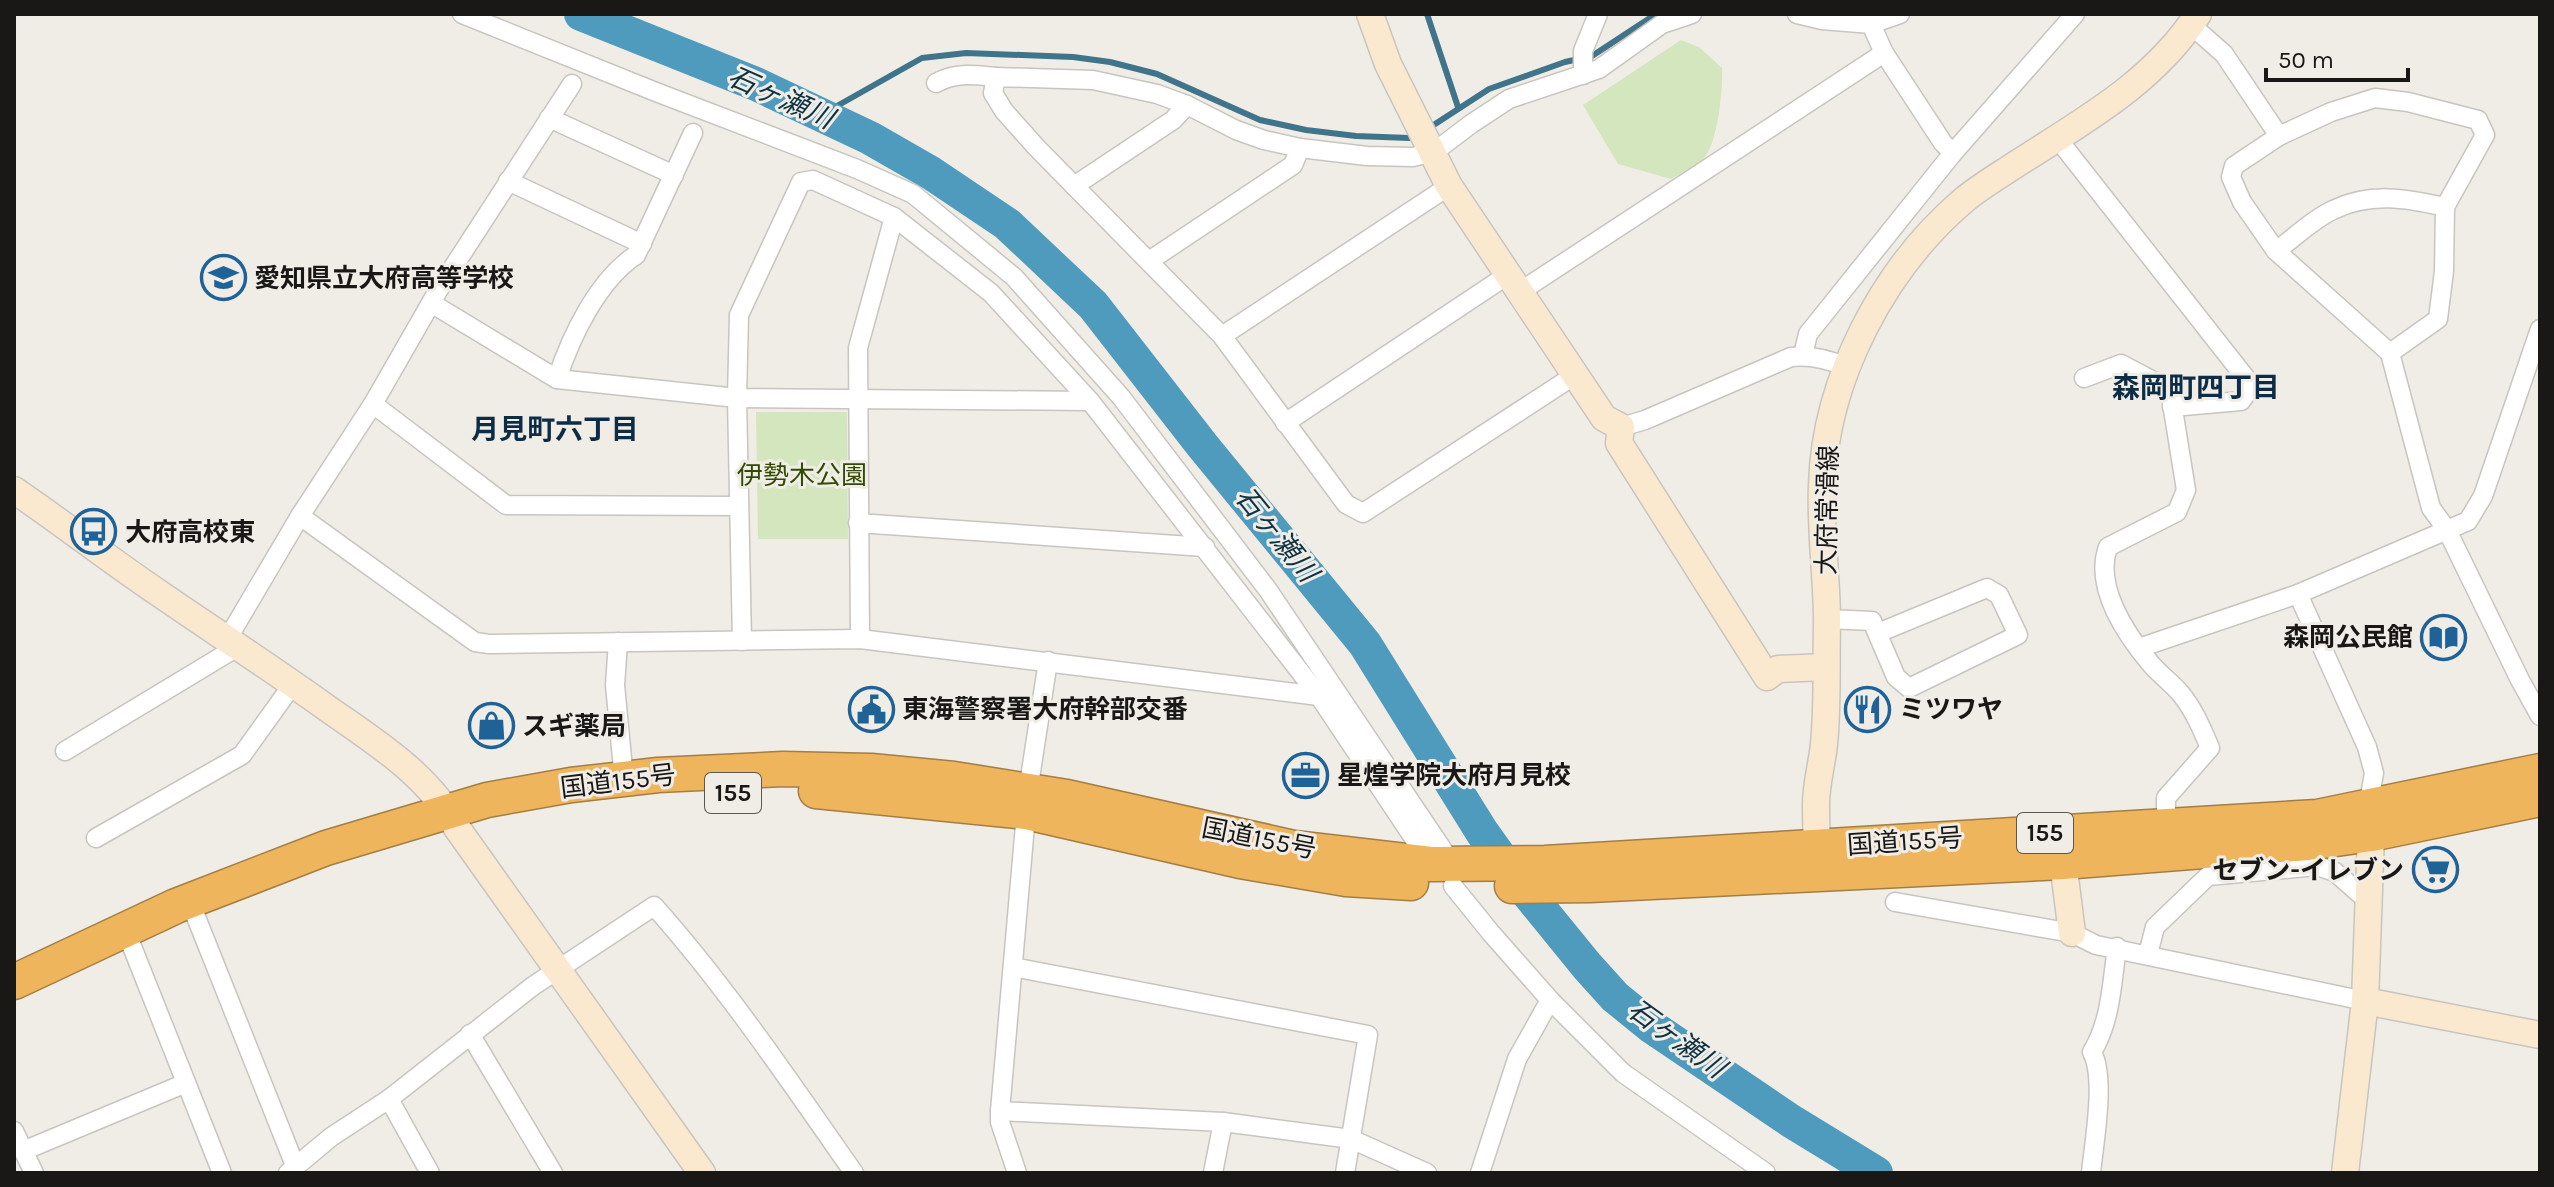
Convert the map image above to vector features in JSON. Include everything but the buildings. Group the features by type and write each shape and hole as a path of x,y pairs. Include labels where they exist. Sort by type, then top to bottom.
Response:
{"highway":[{"name":"国道155号","path":"14,997 196,917 453,820 487,800 624,779 739,770 871,771 954,779 1027,801"},
{"name":"国道155号","path":"1456,872 1545,863 2063,862 2308,843 2369,821 2540,771"},
{"name":"国道155号","path":"14,982 190,901 326,848 453,820 692,793 826,791 1027,801 1067,797 1294,848 1572,886 2166,826 2317,817 2369,821 2540,799"}],"street":[{"path":"462,14 845,164 913,194 1014,277 1121,397 1268,590 1456,872 1491,933 1550,1000 1623,1073 1766,1173"},
{"path":"1370,14 1388,64 1449,186 1604,418 1621,427 1645,420 1791,357 1803,355 1826,359 1846,367"},
{"path":"1583,75 1583,51 1598,14"},
{"path":"936,83 963,74 1093,80 1157,94 1264,140 1300,148 1413,157 1426,139 1471,124 1509,99 1599,69 1662,24 1692,14"},
{"path":"1797,14 1822,20 1871,24 1900,14"},
{"path":"1803,355 1808,334 1953,153 2075,14"},
{"path":"2194,20 2224,54 2279,136"},
{"name":"大府常滑線","path":"1817,861 1816,802 1824,741 1827,619 1822,484 1828,431 1846,367 1869,318 1910,255 1963,201 2127,92 2173,49 2194,20"},
{"path":"1871,24 1884,53 1943,143 1953,153"},
{"path":"1285,423 1861,71 1884,53"},
{"path":"996,77 993,93 1004,111 1222,336 1346,504 1363,513 1575,375"},
{"path":"65,751 233,642 300,516 373,404 431,303 572,84"},
{"path":"2390,353 2438,319 2444,271 2445,207 2485,135 2478,120 2408,102 2375,98 2331,112 2279,136 2234,166 2231,177 2242,202 2276,251 2390,353 2431,508 2447,530 2540,716"},
{"path":"1074,186 1173,120 1187,105"},
{"path":"549,118 674,175"},
{"path":"557,379 582,320 619,266 636,255 693,133"},
{"path":"2057,138 2252,386 2241,401 2172,407"},
{"path":"1149,261 1293,165 1300,148"},
{"path":"742,641 737,398 739,315 801,182 813,180 894,217 991,293 1090,401 1456,872"},
{"path":"508,181 642,244"},
{"path":"1222,336 1449,186"},
{"path":"2276,251 2332,210 2373,197 2408,199 2445,207"},
{"path":"860,639 858,348 894,217"},
{"path":"431,303 557,379 737,398 1090,401"},
{"path":"2139,648 2298,594 2468,521 2483,496 2540,329"},
{"path":"2084,378 2121,364 2161,385 2171,397 2186,490 2177,512 2108,547 2103,562 2111,601 2152,666 2181,694 2200,724 2210,748 2166,798 2166,826"},
{"path":"373,404 506,505 739,506"},
{"path":"1621,427 1619,443 1767,677 1778,669 1826,667"},
{"path":"14,490 161,596 293,684 423,780 702,1173"},
{"path":"300,516 475,642 860,639 1319,696"},
{"path":"858,523 1205,547"},
{"path":"1827,619 1872,621 1896,677 1909,688 2018,635 1999,595 1987,588 1878,633"},
{"path":"2298,594 2367,747 2374,773 2369,821 2365,1001 2345,1173"},
{"path":"618,642 615,685 624,779"},
{"path":"1017,1173 1000,1122 1000,1111 1027,801 1048,661"},
{"path":"96,838 242,755 293,684"},
{"path":"2063,862 2072,933"},
{"path":"2148,954 2155,927 2208,876 2317,866 2335,872 2360,894 2369,893"},
{"path":"1895,902 2072,933 2096,945 2540,1035"},
{"path":"196,917 292,1171 331,1137 389,1099 470,1034 654,906 698,957 854,1173"},
{"path":"131,944 222,1173"},
{"path":"2091,1173 2099,1077 2092,1052 2108,1011 2117,947"},
{"path":"1013,967 1368,1035 1345,1173"},
{"path":"1480,1173 1517,1059 1550,1000"},
{"path":"470,1034 553,1173"},
{"path":"23,1151 186,1083"},
{"path":"389,1099 430,1173"},
{"path":"1000,1111 1223,1122 1351,1139 1427,1173"},
{"path":"1213,1173 1223,1122"},
{"path":"14,1131 34,1173"}],"green space":[{"path":"1681,40 1699,47 1722,68 1722,89 1716,129 1708,152 1696,165 1671,179 1618,164 1583,105"},
{"name":"伊勢木公園","path":"756,412 847,412 848,539 758,539"}],"waterway":[{"name":"石ヶ瀬川","path":"581,14 756,84 870,138 931,173 1007,224 1093,305 1202,445 1365,644 1482,832 1512,874 1615,997 1652,1027 1791,1121 1876,1173"},
{"path":"1427,14 1458,107"},
{"path":"1429,128 1489,89 1565,62 1592,56 1656,14"},
{"path":"821,115 922,58 966,53 1073,57 1110,62 1157,74 1260,120 1356,136 1409,138 1415,135"}],"place":[{"name":"愛知県立大府高等学校","path":"223,278"},
{"name":"大府高校東","path":"94,532"},
{"name":"森岡公民館","path":"2444,637"},
{"name":"東海警察署大府幹部交番","path":"871,709"},
{"name":"ミツワヤ","path":"1868,709"},
{"name":"スギ薬局","path":"491,726"},
{"name":"星煌学院大府月見校","path":"1306,775"},
{"name":"セブン-イレブン","path":"2435,870"}],"district":[{"name":"森岡町四丁目","path":"2196,387"},
{"name":"月見町六丁目","path":"555,429"}]}
